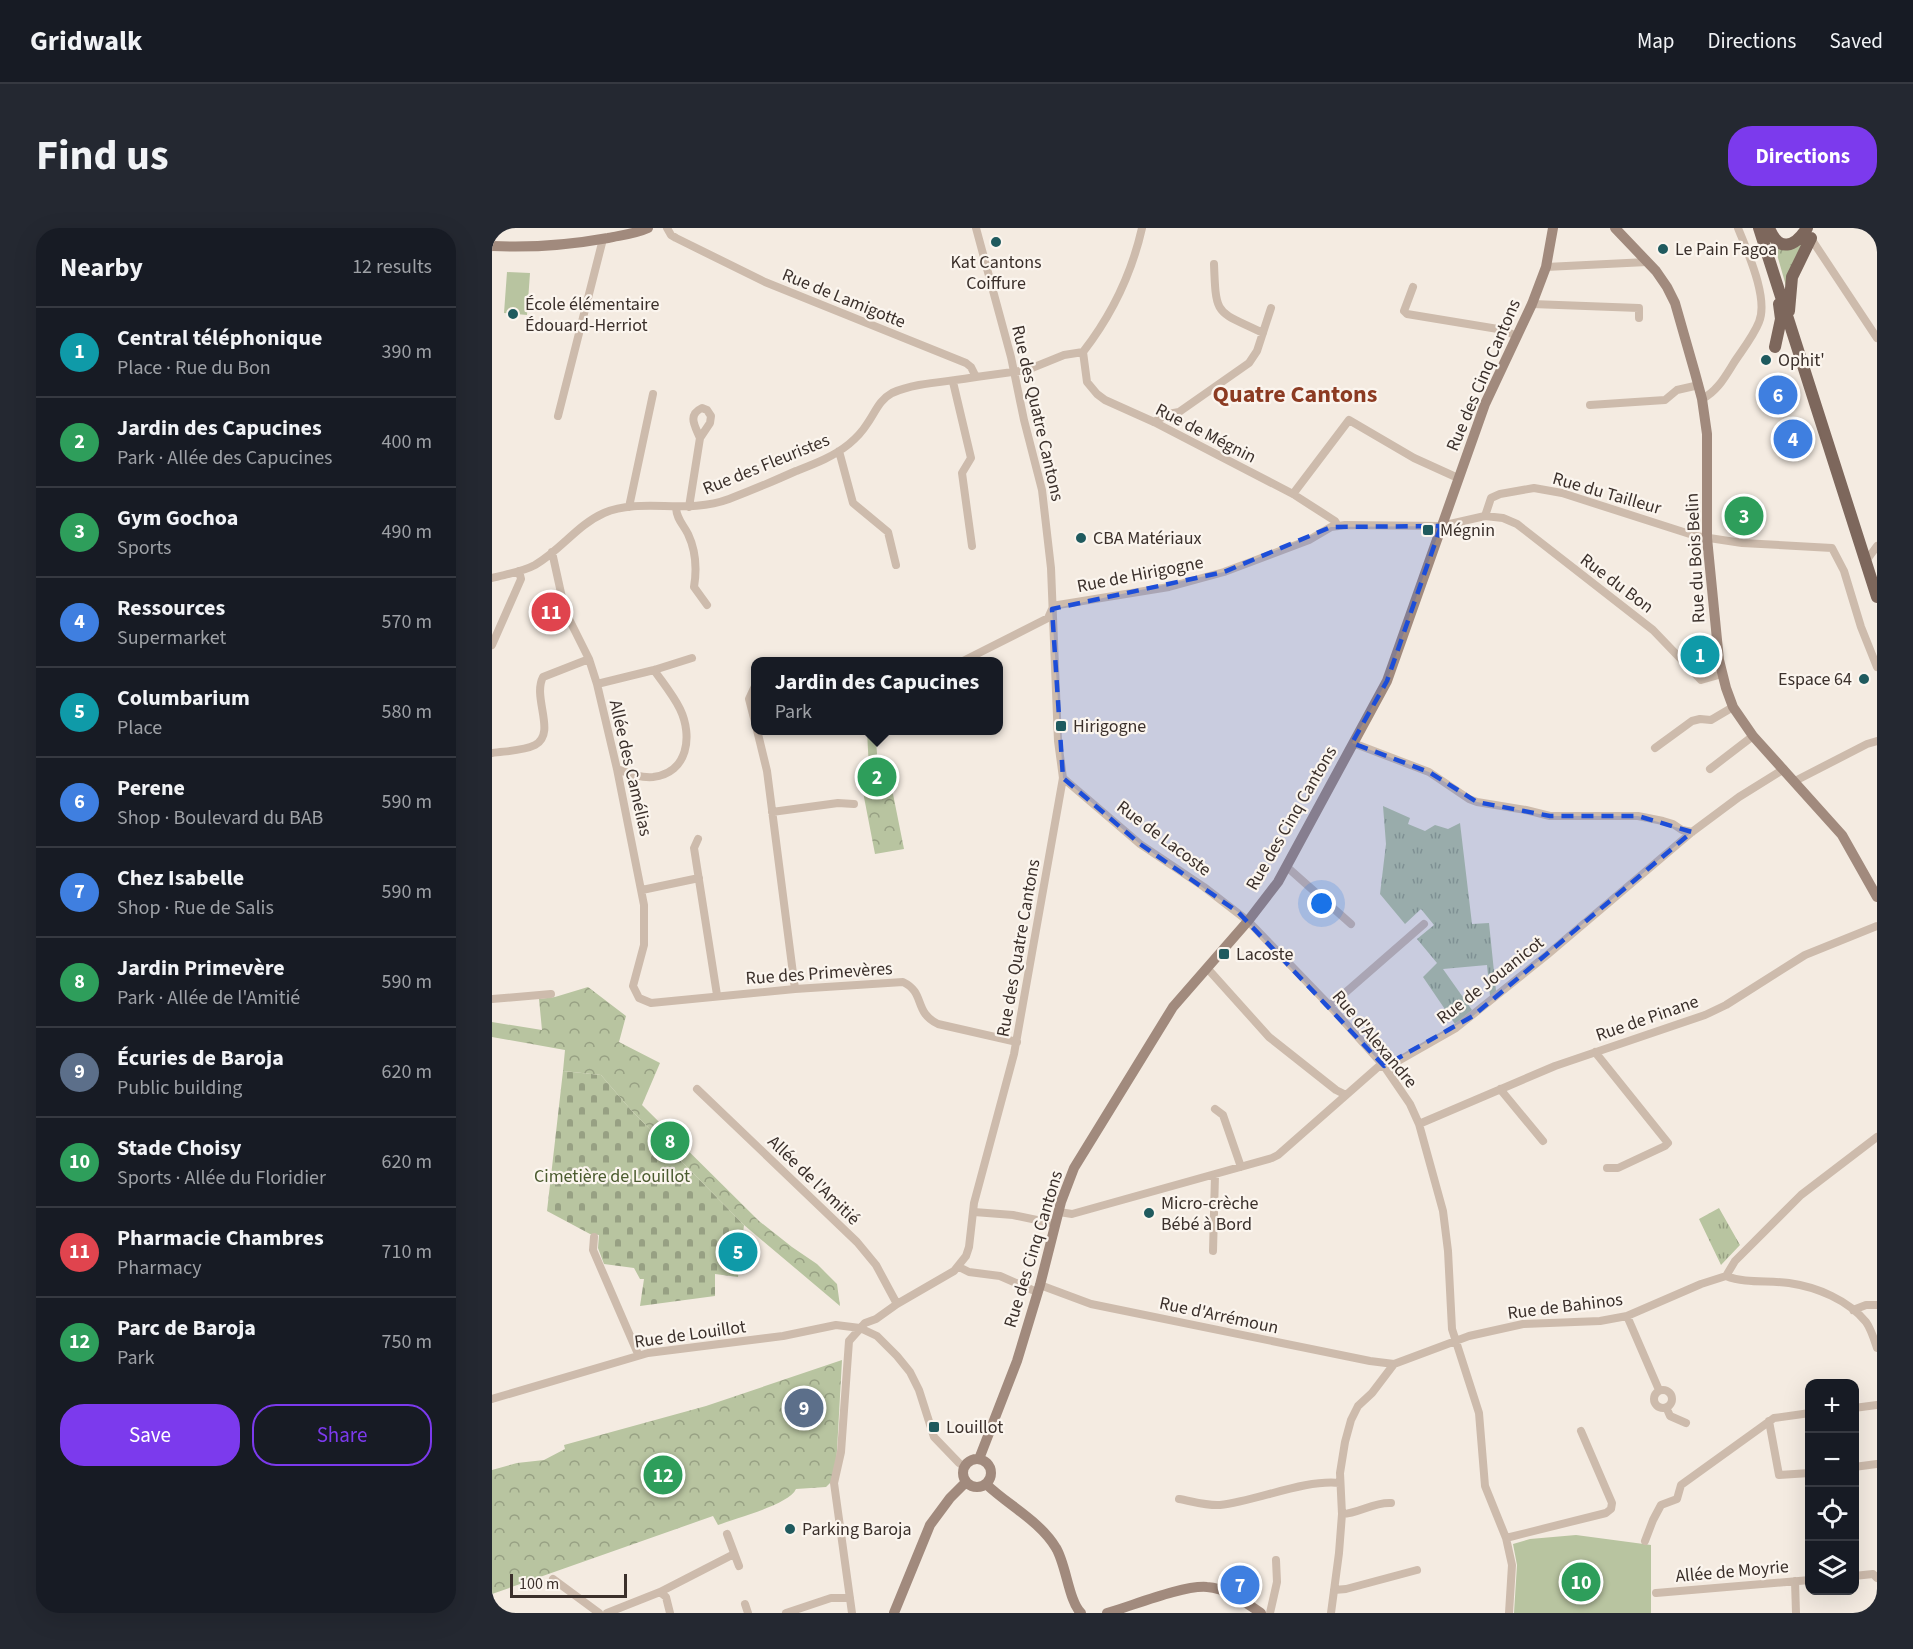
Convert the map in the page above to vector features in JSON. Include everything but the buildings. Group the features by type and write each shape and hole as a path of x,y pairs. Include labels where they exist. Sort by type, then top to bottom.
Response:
{"main road":[{"path":"1759,228 1869,547 1877,597"},
{"path":"1769,228 1773,237 1786,245 1799,240 1810,231"},
{"path":"1790,321 1789,303 1792,277 1810,231"},
{"path":"1775,276 1781,319 1775,347"}],"street":[{"path":"492,246 539,247 603,239 648,228"},
{"name":"Rue de Lamigotte","path":"667,228 676,238 765,282 966,363 976,376"},
{"name":"Rue des Quatre Cantons","path":"959,1267 969,1247 974,1203 1017,1042 1063,778 1058,741 1051,568 1042,490 1024,420 1015,370 975,228"},
{"path":"976,376 1027,370 1064,355 1083,352 1097,331 1135,259 1142,228"},
{"name":"Rue des Cinq Cantons","path":"979,1459 1017,1362 1059,1212 1074,1168 1173,1007 1273,889 1387,681 1485,404 1532,304 1546,267 1553,228"},
{"name":"Rue du Bois Belin","path":"1615,228 1661,277 1675,303 1699,386 1707,434 1707,538 1715,626 1722,674 1733,707 1754,736 1842,835 1877,897"},
{"path":"1702,399 1709,396 1720,383 1760,321 1762,301 1738,228"},
{"path":"1810,231 1877,338"},
{"path":"558,416 603,239"},
{"path":"1546,267 1647,262"},
{"path":"1214,264 1215,300 1222,313 1263,333"},
{"path":"1413,287 1404,311 1413,317 1504,330 1516,336"},
{"path":"1532,304 1639,308 1639,318"},
{"path":"1154,422 1168,414 1179,412 1249,363 1257,351 1271,308"},
{"name":"Rue de Mégnin","path":"1083,352 1087,382 1105,400 1154,422 1206,451 1293,494 1335,521 1338,526"},
{"name":"Rue des Fleuristes","path":"492,578 519,572 537,564 594,518 617,509 676,508 712,504 822,461 857,436 881,401 889,394 910,387 953,382 976,376"},
{"path":"953,382 971,458 962,473 972,546"},
{"path":"1590,405 1665,400 1677,390 1699,386"},
{"path":"629,507 653,394"},
{"path":"1293,494 1348,420 1414,458 1458,478"},
{"path":"689,507 700,438"},
{"path":"839,451 854,503 888,532 896,566"},
{"name":"Rue du Tailleur","path":"1485,516 1491,498 1500,494 1534,488 1562,493 1707,538"},
{"path":"676,508 677,517 688,534 698,568 694,587 707,605"},
{"path":"1441,526 1485,516"},
{"name":"Rue du Bon","path":"1485,516 1503,518 1517,524 1653,630 1701,680 1722,674"},
{"name":"Rue de Hirigogne","path":"971,657 1048,618 1052,609 1058,605 1169,587 1224,572 1299,544 1331,527 1441,526"},
{"path":"1707,538 1763,545 1832,548 1844,571 1861,627 1877,667"},
{"name":"Allée des Camélias","path":"552,552 565,612 589,659 597,684 642,890 645,934 641,958 633,982 633,989 637,996"},
{"path":"492,645 522,579 519,572"},
{"path":"597,684 692,658"},
{"path":"492,753 530,747 540,741 545,731 538,689 543,677 589,659"},
{"path":"617,769 638,776 651,777 664,775 683,759 687,745 686,728 680,709 654,670"},
{"path":"1655,748 1692,721 1712,720 1733,707"},
{"path":"758,735 767,771 795,988"},
{"path":"1710,769 1754,736"},
{"path":"1795,781 1857,748 1877,741"},
{"path":"1353,743 1429,772 1477,802 1550,816 1638,816 1663,820 1682,830 1692,832"},
{"name":"Rue de Jouanicot","path":"1059,1212 1072,1214 1215,1175 1278,1155 1378,1067 1391,1065 1456,1029 1692,832 1732,802 1784,769"},
{"name":"Rue de Lacoste","path":"1063,778 1140,844 1204,887 1248,921"},
{"path":"772,812 838,803 855,804"},
{"path":"698,839 694,848 717,995"},
{"path":"1287,867 1352,924"},
{"path":"642,890 699,878"},
{"name":"Rue d'Alexandre","path":"1248,921 1384,1066 1410,1104 1419,1124 1443,1211 1448,1251 1452,1329 1479,1413 1485,1486 1506,1538 1512,1565 1509,1613"},
{"path":"1330,1006 1424,924"},
{"name":"Rue de Pinane","path":"1419,1124 1595,1052 1705,1015 1805,955 1877,926"},
{"path":"1207,968 1269,1037 1336,1090 1346,1095"},
{"name":"Rue des Primevères","path":"637,996 641,1001 651,1003 795,988 903,982 915,990 922,1011 929,1020 1017,1042"},
{"path":"492,999 551,994"},
{"path":"1595,1052 1668,1143 1618,1168 1607,1168"},
{"name":"Allée de l'Amitié","path":"697,1089 857,1242 876,1265 897,1304"},
{"path":"1500,1089 1543,1141"},
{"path":"1215,1109 1223,1115 1241,1167"},
{"path":"1877,1137 1801,1195 1735,1261 1725,1276 1736,1280 1789,1283 1817,1289 1853,1310 1867,1323 1877,1347"},
{"path":"1213,1251 1215,1175"},
{"path":"974,1212 1013,1215 1056,1224"},
{"path":"594,1237 593,1250 638,1354"},
{"path":"852,1613 834,1483 841,1452 849,1341 865,1323 876,1319 959,1267"},
{"name":"Rue d'Arrémoun","path":"959,1267 969,1272 1000,1276 1091,1304 1394,1364"},
{"name":"Rue de Bahinos","path":"1394,1364 1455,1341 1523,1324 1600,1321 1627,1316 1725,1276"},
{"path":"1853,1310 1866,1305 1877,1305"},
{"path":"1627,1316 1659,1390 1671,1394 1672,1398 1667,1408 1670,1416 1686,1424"},
{"name":"Rue de Louillot","path":"492,1399 638,1354 773,1338 836,1325 860,1328"},
{"path":"860,1328 877,1336 910,1372 919,1390 934,1437 965,1467"},
{"path":"1331,1613 1342,1514 1340,1483 1345,1442 1351,1420 1358,1406 1372,1393 1394,1364"},
{"path":"1659,1390 1656,1392 1654,1404 1667,1408"},
{"path":"1859,1408 1877,1406"},
{"path":"1645,1541 1661,1505 1677,1499 1681,1485 1773,1418 1805,1414"},
{"path":"1769,1421 1779,1475 1805,1473"},
{"path":"1506,1538 1606,1513 1611,1509 1612,1503 1581,1431"},
{"path":"986,1485 991,1477 990,1467 984,1460 971,1461 965,1467 963,1474 966,1482 973,1487 986,1485 1040,1528 1051,1540 1062,1560 1075,1603 1081,1613"},
{"path":"1859,1466 1877,1464"},
{"path":"894,1613 930,1525 950,1498 966,1482"},
{"path":"1179,1499 1219,1505 1310,1486 1340,1483"},
{"path":"1342,1514 1355,1512 1378,1503 1391,1503"},
{"path":"727,1534 739,1566"},
{"path":"607,1613 660,1592 735,1554"},
{"path":"1270,1613 1277,1582 1276,1560"},
{"path":"1334,1590 1346,1589 1417,1570"},
{"path":"1859,1575 1873,1574 1876,1577"},
{"path":"553,1579 599,1613"},
{"name":"Allée de Moyrie","path":"1656,1593 1805,1580"},
{"path":"1795,1581 1796,1613"},
{"path":"1107,1613 1193,1587 1208,1587 1223,1591 1261,1613"},
{"path":"660,1592 666,1598 670,1613"},
{"path":"786,1613 831,1598 850,1598"},
{"path":"745,1604 748,1613"}],"highlighted area":[{"path":"1441,526 1387,681 1352,743 1429,772 1477,802 1550,816 1638,816 1692,832 1473,1016 1384,1066 1238,912 1140,844 1063,778 1052,609 1224,572 1331,527"}],"green space":[{"path":"1804,239 1786,286 1774,244"},
{"path":"507,272 530,273 527,315 504,313"},
{"path":"867,735 875,735 878,764 893,794 904,849 875,854 863,792 870,789"},
{"path":"1383,806 1410,818 1408,824 1425,831 1435,825 1448,829 1460,823 1472,924 1489,923 1496,991 1490,996 1487,965 1443,969 1472,1010 1455,1024 1423,977 1437,963 1417,939 1434,925 1421,909 1405,924 1380,894 1386,844"},
{"path":"588,987 626,1016 619,1042 660,1063 642,1105 759,1221 817,1264 837,1284 840,1306 744,1225 631,1110 601,1075 563,1071 565,1050 492,1037 492,1022 542,1030 539,999 555,997"},
{"name":"Cimetière de Louillot","path":"563,1071 601,1075 631,1110 744,1225 738,1277 715,1274 715,1296 640,1306 644,1279 640,1279 634,1268 604,1264 598,1248 599,1235 590,1234 547,1211"},
{"path":"1719,1208 1740,1245 1721,1265 1699,1219"},
{"path":"842,1360 836,1468 832,1481 826,1487 796,1489 791,1495 773,1506 748,1515 718,1525 713,1516 492,1594 492,1470 517,1463 544,1460 565,1449 564,1445 706,1406"},
{"path":"1576,1535 1651,1545 1651,1613 1514,1613 1517,1565 1513,1544 1530,1539"}],"place":[{"name":"Kat Cantons Coiffure","path":"996,242"},
{"name":"Le Pain Fagoa","path":"1663,249"},
{"name":"École élémentaire Édouard-Herriot","path":"513,314"},
{"name":"Ophit'","path":"1766,360"},
{"name":"Perene","path":"1778,395"},
{"name":"Ressources","path":"1793,439"},
{"name":"Gym Gochoa","path":"1744,516"},
{"name":"Mégnin","path":"1428,530"},
{"name":"CBA Matériaux","path":"1081,538"},
{"name":"Pharmacie Chambres","path":"551,612"},
{"name":"Central téléphonique","path":"1700,655"},
{"name":"Espace 64","path":"1864,679"},
{"name":"Hirigogne","path":"1061,726"},
{"name":"Jardin des Capucines","path":"877,777"},
{"name":"Lacoste","path":"1224,954"},
{"name":"Jardin Primevère","path":"670,1141"},
{"name":"Micro-crèche Bébé à Bord","path":"1149,1213"},
{"name":"Columbarium","path":"738,1252"},
{"name":"Écuries de Baroja","path":"804,1408"},
{"name":"Louillot","path":"934,1427"},
{"name":"Parc de Baroja","path":"663,1475"},
{"name":"Parking Baroja","path":"790,1529"},
{"name":"Stade Choisy","path":"1581,1582"},
{"name":"Chez Isabelle","path":"1240,1585"}],"district":[{"name":"Quatre Cantons","path":"1295,394"}]}
